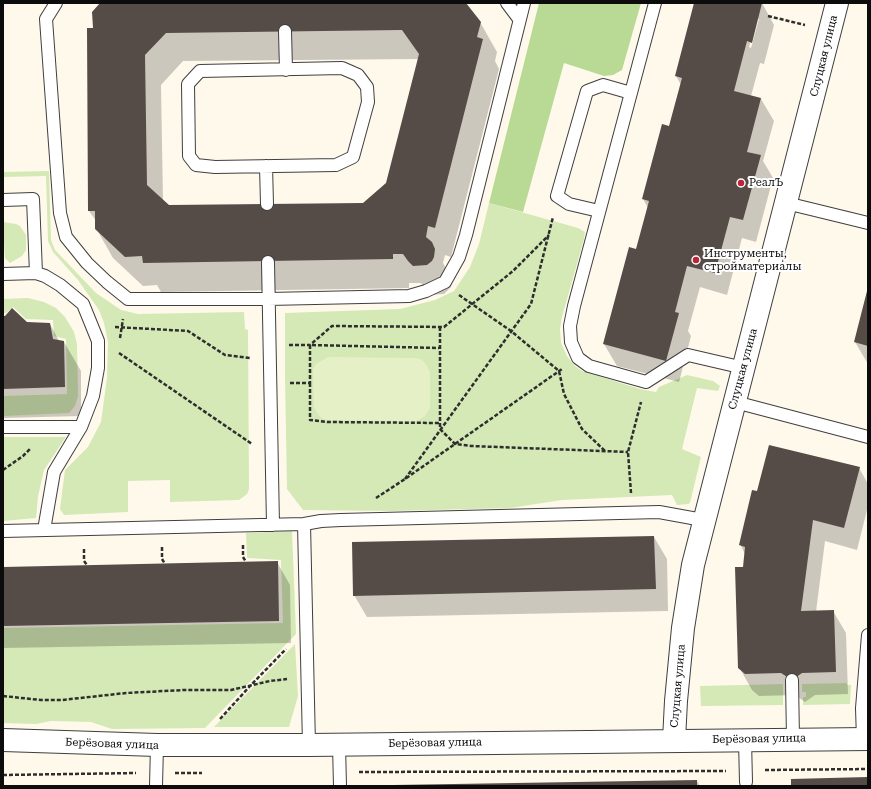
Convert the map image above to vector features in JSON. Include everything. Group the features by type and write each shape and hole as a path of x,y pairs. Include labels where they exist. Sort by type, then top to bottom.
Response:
{"street":[{"name":"Слуцкая улица","path":"674,740 676,701 693,565 837,3"},
{"name":"Берёзовая улица","path":"3,740 157,745 339,745 865,739"}],"lane":[{"path":"56,3 46,18 60,213 66,238 87,263 128,299 268,299 409,296 426,291 445,282 458,257 466,235 519,18 524,3"},
{"path":"507,3 519,18"},
{"path":"655,3 574,306 570,326 571,342 578,358 589,366 646,382 688,355 744,368"},
{"path":"285,31 286,70"},
{"path":"342,68 358,75 366,87 368,102 353,157 336,165 215,167 196,165 189,156 188,84 200,71 286,70 342,68"},
{"path":"599,211 569,204 557,196 587,91 603,85 631,93"},
{"path":"266,166 267,204"},
{"path":"3,200 33,199 36,274"},
{"path":"786,203 868,223"},
{"path":"268,262 273,525"},
{"path":"3,274 36,274 45,276 60,285 83,304 98,341 98,368 93,396 81,428 54,472 44,530"},
{"path":"735,402 868,437"},
{"path":"3,427 81,428"},
{"path":"3,531 273,525 304,524 321,520 659,512 704,520"},
{"path":"304,524 309,745"},
{"path":"865,739 862,708 868,635"},
{"path":"792,680 793,739"},
{"path":"745,740 746,776"},
{"path":"156,786 157,745"},
{"path":"339,745 340,786"}],"path":[{"path":"768,16 806,25"},
{"path":"405,479 531,304 549,236 557,196"},
{"path":"440,423 327,422 310,420 310,345 332,326 444,327 514,271 549,236"},
{"path":"445,282 454,291 511,331 559,371 564,394 582,429 605,451"},
{"path":"92,327 122,327 188,331 225,355 254,358 269,347 281,344 439,348"},
{"path":"440,327 440,429 455,444 628,452"},
{"path":"98,341 117,352 256,447 271,451"},
{"path":"342,520 405,479 578,358"},
{"path":"633,513 628,452 646,382"},
{"path":"270,384 310,383"},
{"path":"198,745 250,685 306,628"},
{"path":"3,696 41,700 62,700 133,693 184,690 230,690 270,681 307,676"},
{"path":"339,772 746,776 868,769"},
{"path":"3,775 204,772"}],"green space":[{"path":"539,3 641,3 622,70 613,75 604,76 564,63 523,212 489,203"},
{"path":"49,171 51,240 55,250 96,293 121,310 138,314 244,312 245,329 248,330 249,489 247,494 239,500 170,502 170,480 128,481 128,512 64,515 60,509 65,470 88,447 101,422 107,378 108,342 104,323 99,310 78,280 53,252 48,241 46,176 3,177 3,172"},
{"path":"489,203 578,228 585,232 560,329 561,343 567,356 575,366 582,371 640,389 656,392 659,387 687,375 713,381 720,386 718,391 697,388 682,449 701,457 690,503 677,505 672,495 562,500 510,508 393,511 303,510 287,489 285,313 400,309 435,300 454,291 470,267 479,244"},
{"path":"3,222 20,226 26,235 26,250 22,256 10,263 5,258 3,244"},
{"path":"28,298 44,302 56,308 65,317 74,332 77,344 78,396 75,406 69,413 3,416 3,396 67,394 66,339 54,336 53,320 26,319 13,307 6,313 3,313 3,299"},
{"path":"328,357 421,359 426,364 430,372 430,408 425,416 417,421 327,420 321,418 314,408 313,370 316,364"},
{"path":"3,437 66,437 44,470 38,496 36,518 3,521"},
{"path":"292,531 296,634 205,728 112,729 91,722 51,721 36,724 3,723 3,628 283,623 281,560 247,558 246,533"},
{"path":"295,644 298,696 289,727 214,727"},
{"path":"847,683 847,685 851,685 850,704 803,705 803,697 806,697 806,692 802,692 802,684"},
{"path":"783,684 783,705 701,706 700,686"}],"building":[{"path":"100,3 466,3 481,22 477,37 483,39 435,228 428,226 426,237 432,242 435,249 432,261 427,265 413,266 403,254 393,254 393,259 143,263 142,256 125,257 95,229 95,211 88,211 87,28 93,28 92,12","holes":["402,30 419,54 386,183 363,203 169,205 147,185 145,55 166,33"]},
{"path":"694,3 762,3 752,43 747,41 734,91 761,98 747,152 761,155 743,220 730,217 715,273 687,266 675,312 679,313 666,361 603,344 629,247 636,249 649,201 642,199 662,124 669,126 682,78 675,76"},
{"path":"868,291 868,346 854,342"},
{"path":"12,308 27,322 50,323 53,339 64,341 65,387 3,389 3,316 5,316"},
{"path":"769,445 860,467 844,528 813,520 801,611 834,610 836,672 802,673 792,680 781,673 745,674 738,668 735,567 743,567 745,547 739,545 752,490 757,491"},
{"path":"654,536 656,589 353,596 352,542"},
{"path":"278,561 279,621 3,626 3,567"},
{"path":"868,777 868,786 791,786 791,779"},
{"path":"697,780 697,786 393,786 393,785"}],"place":[{"name":"РеалЪ","path":"741,183"},
{"name":"Инструменты, стройматериалы","path":"696,260"}]}
